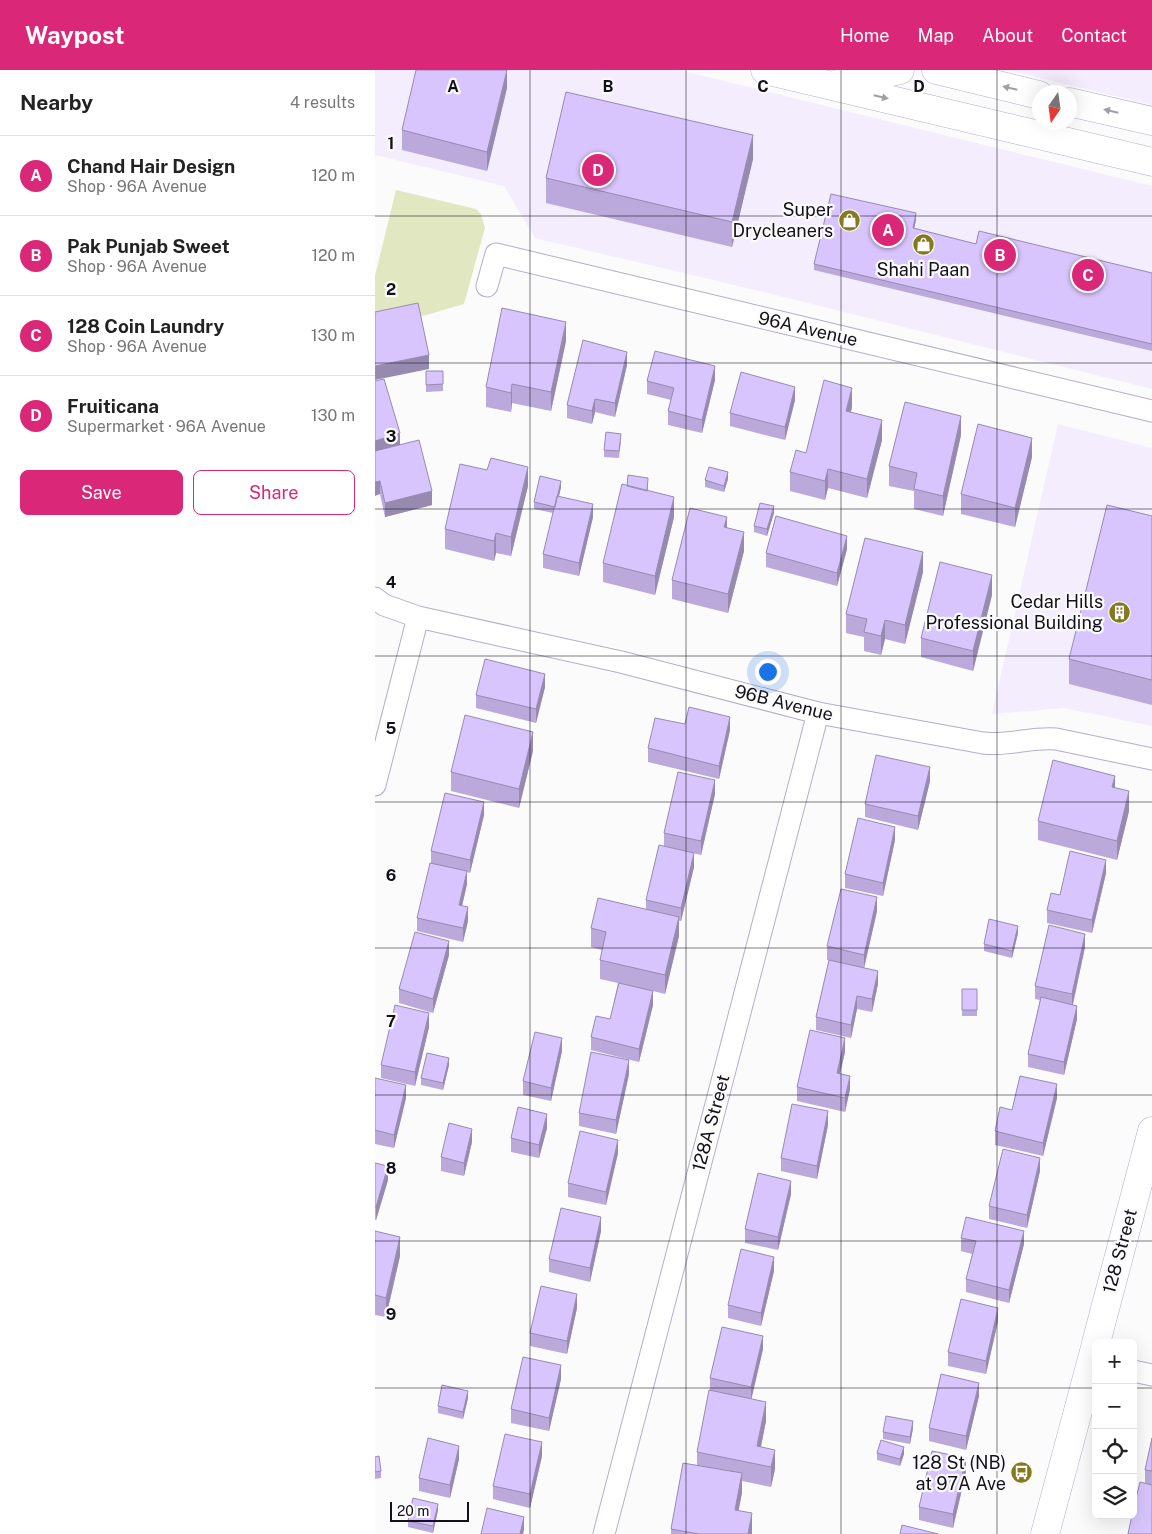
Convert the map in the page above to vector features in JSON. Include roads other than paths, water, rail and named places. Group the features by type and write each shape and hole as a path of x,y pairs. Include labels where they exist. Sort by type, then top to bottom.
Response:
{"main road":[{"path":"765,70 1152,162"},
{"path":"832,85 899,70"},
{"path":"936,70 1032,93"},
{"path":"1077,104 1152,121"},
{"name":"128 Street","path":"1098,1339 1152,1131"},
{"name":"128 Street","path":"1045,1534 1092,1363"}],"street":[{"name":"96A Avenue","path":"487,286 496,254 1152,411"},
{"name":"96B Avenue","path":"375,598 384,605 418,617 621,662 817,713 983,743 1009,744 1040,738 1056,739 1152,759"},
{"path":"375,785 418,617"},
{"name":"128A Street","path":"604,1534 817,713"},
{"path":"1137,1372 1152,1375"}],"place":[{"name":"Fruiticana","path":"598,170"},
{"name":"Super Drycleaners","path":"849,220"},
{"name":"Chand Hair Design","path":"888,230"},
{"name":"Shahi Paan","path":"923,245"},
{"name":"Pak Punjab Sweet","path":"1000,255"},
{"name":"128 Coin Laundry","path":"1088,275"},
{"name":"Cedar Hills Professional Building","path":"1119,612"},
{"name":"128 St (NB) at 97A Ave","path":"1022,1473"}]}
